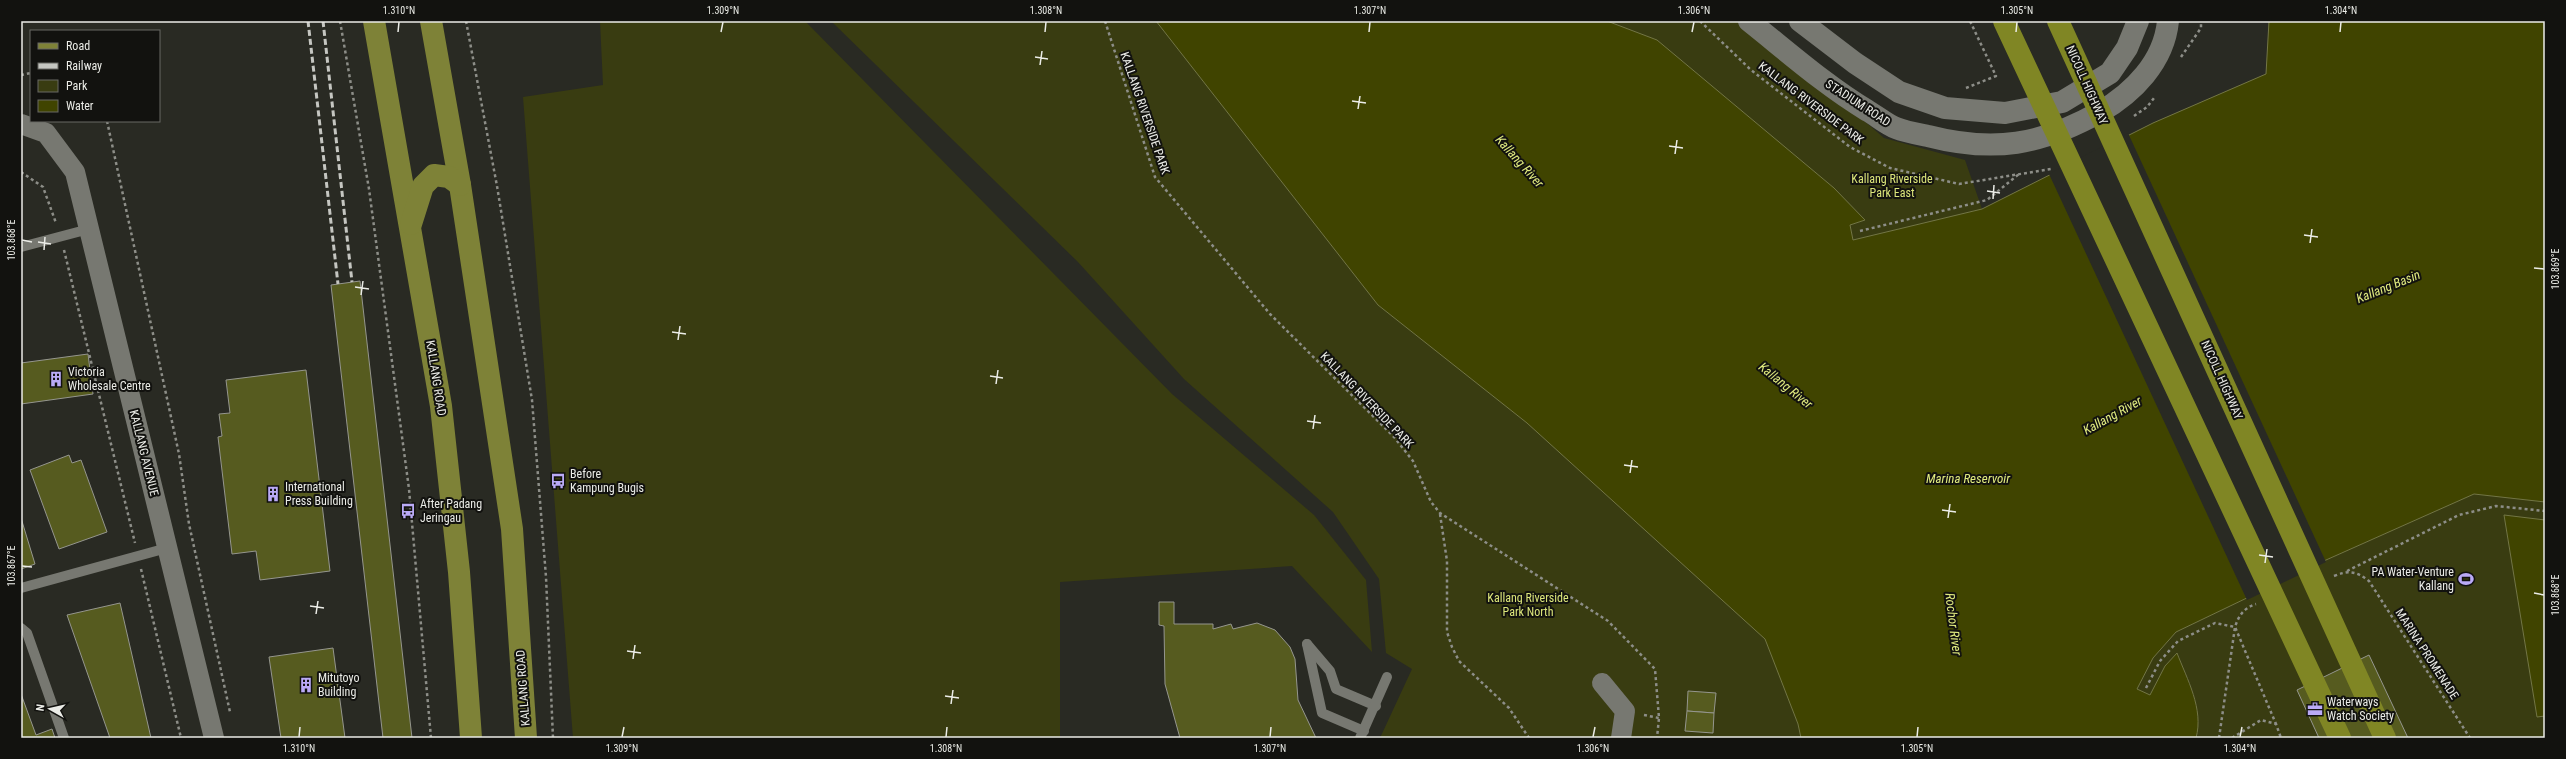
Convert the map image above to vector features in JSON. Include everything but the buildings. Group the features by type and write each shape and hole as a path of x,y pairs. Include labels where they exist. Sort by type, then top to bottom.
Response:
{"highway":[{"path":"2004,21 2340,738"},
{"name":"NICOLL HIGHWAY","path":"2058,21 2385,738"}],"main road":[{"name":"KALLANG ROAD","path":"374,21 441,406 459,572 471,738"},
{"name":"KALLANG ROAD","path":"431,21 460,185 512,529 526,738"},
{"path":"410,227 423,186 434,175 449,177 460,185"}],"street":[{"name":"STADIUM ROAD","path":"1750,21 1835,91 1896,128 1962,144 2008,145 2039,139 2075,126 2122,99 2151,68 2167,29 2168,21"},
{"path":"1800,21 1855,63 1899,92 1945,108 2005,113 2062,102 2110,72 2127,48 2138,21"},
{"name":"KALLANG AVENUE","path":"21,124 46,133 75,172 214,738"},
{"path":"1602,683 1625,711 1621,738"}],"lane":[{"path":"21,247 89,229"},
{"path":"21,588 167,548"},
{"path":"21,628 27,633 64,738"},
{"path":"1376,706 1336,689 1330,671 1307,644 1322,713 1362,735 1376,706 1387,677"}],"path":[{"path":"340,21 369,189 409,489 431,738"},
{"path":"466,21 497,186 532,400 546,577 552,738"},
{"name":"KALLANG RIVERSIDE PARK","path":"1105,21 1154,177 1270,314 1394,437 1413,461 1431,502 1440,514 1608,621 1655,669 1659,718 1656,738"},
{"name":"KALLANG RIVERSIDE PARK","path":"1700,21 1751,70 1850,147 1890,168 1959,184 2019,174 1987,200 1860,232"},
{"path":"1962,90 1996,76 1970,21"},
{"path":"107,122 179,454 189,524 231,718"},
{"path":"21,172 43,186 60,236 181,738"},
{"path":"2347,571 2459,515 2478,509 2496,506 2545,511"},
{"path":"1440,514 1447,561 1447,632 1452,647 1459,660 1509,708 1529,738"},
{"name":"MARINA PROMENADE","path":"2369,581 2470,738"},
{"path":"2146,688 2160,661 2178,641 2215,623 2234,627"},
{"path":"2234,627 2282,738"},
{"path":"2219,738 2234,627"},
{"path":"2232,738 2261,720 2271,721 2276,724"}],"green space":[{"path":"600,21 805,21 1172,394 1314,515 1366,580 1372,652 1292,566 1060,582 1060,738 573,738 523,97 603,85"},
{"name":"Kallang Riverside Park North","path":"831,21 1156,21 1378,305 1527,423 1766,639 1798,724 1801,738 1380,738 1412,669 1386,653 1379,579 1333,512 1184,379 1078,262"},
{"name":"Kallang Riverside Park East","path":"1607,21 1749,21 1884,138 1965,160 1982,209 1853,240 1850,225 1865,220 1834,188 1657,40"},
{"path":"2474,494 2545,502 2545,520 2504,516 2537,717 2545,716 2545,738 2196,738 2198,716 2194,694 2177,653 2165,666 2150,696 2137,689 2153,658 2176,632 2326,560"}],"water":[{"name":"Marina Reservoir","path":"1156,21 1607,21 1657,40 1834,188 1865,220 1850,225 1853,240 1982,209 2153,123 2266,74 2269,21 2545,21 2545,502 2474,494 2326,560 2176,632 2153,658 2137,689 2150,695 2165,666 2177,653 2190,684 2196,705 2198,727 2196,738 1801,738 1798,724 1765,639 1527,423 1378,305"},
{"path":"2504,515 2545,520 2545,716 2537,717"}],"pier":[{"path":"2128,133 2326,562 2247,600 2049,174"}],"railway":[{"path":"308,21 338,284"},
{"path":"323,21 352,282"}],"place":[{"name":"Victoria Wholesale Centre","path":"56,379"},
{"name":"Before Kampung Bugis","path":"558,481"},
{"name":"International Press Building","path":"273,494"},
{"name":"After Padang Jeringau","path":"408,511"},
{"name":"PA Water-Venture Kallang","path":"2466,579"},
{"name":"Mitutoyo Building","path":"306,685"},
{"name":"Waterways Watch Society","path":"2315,709"}],"water label":[{"name":"Kallang River","path":"1520,161"},
{"name":"Kallang Basin","path":"2388,286"},
{"name":"Kallang River","path":"1786,385"},
{"name":"Kallang River","path":"2112,415"},
{"name":"Rochor River","path":"1954,624"}]}
